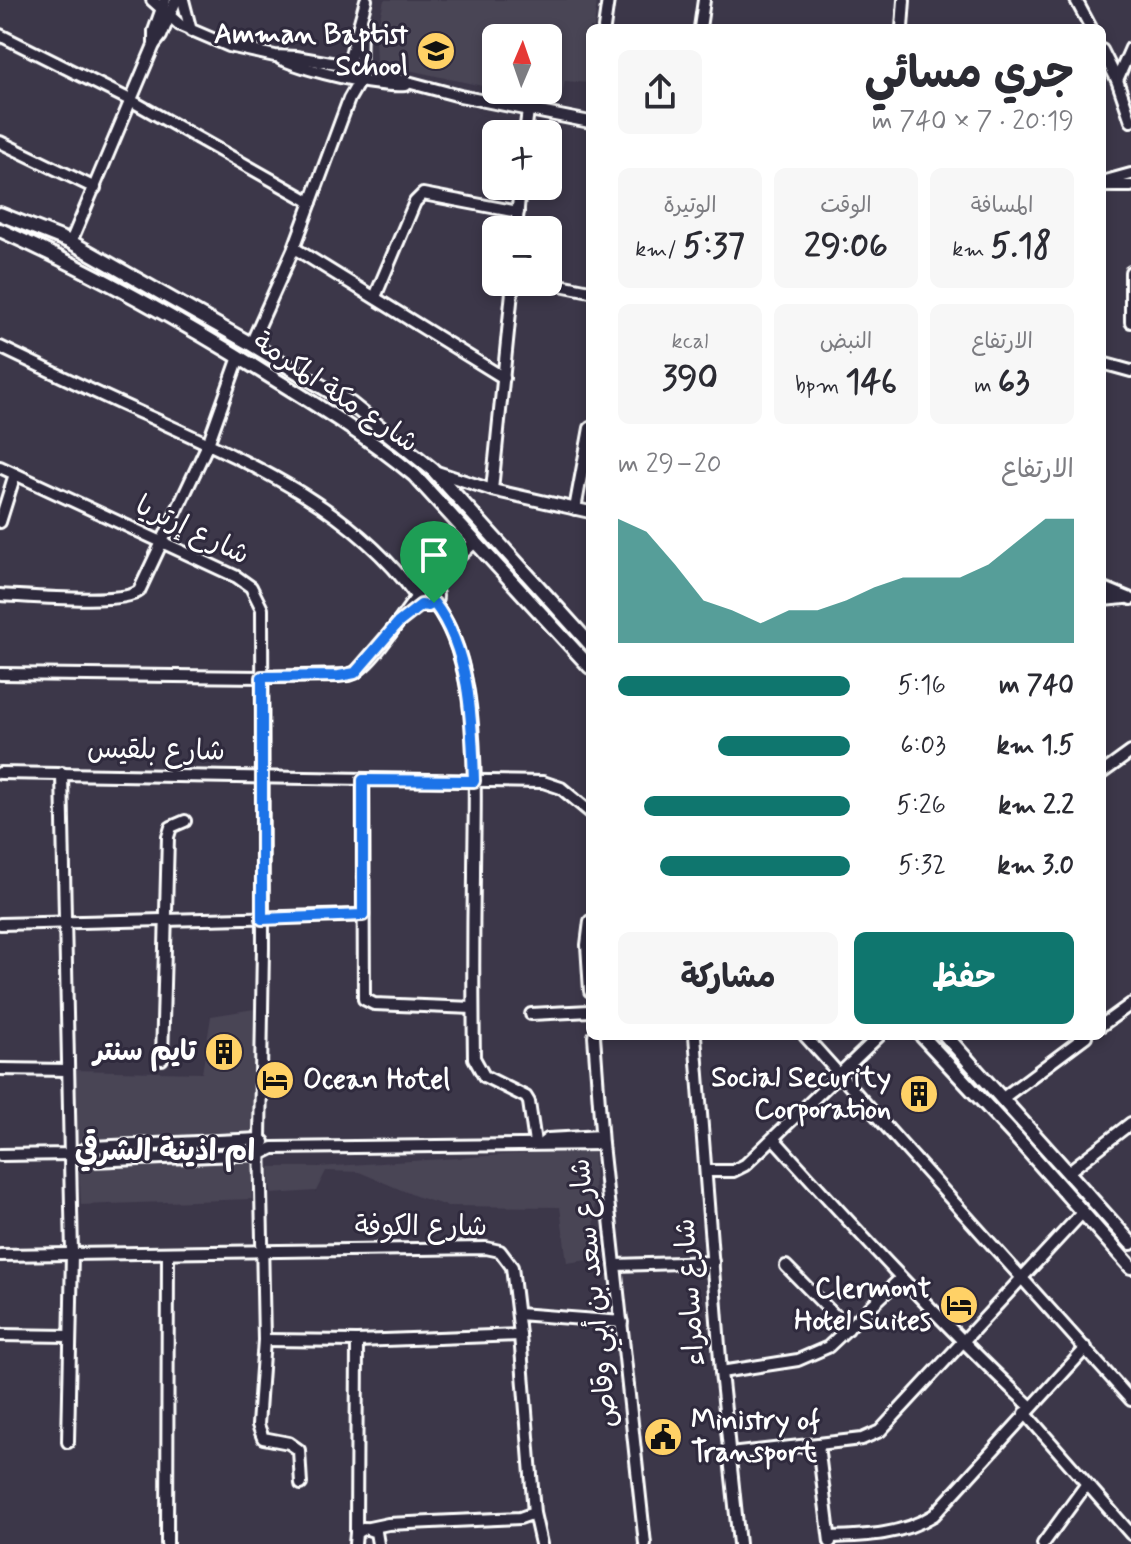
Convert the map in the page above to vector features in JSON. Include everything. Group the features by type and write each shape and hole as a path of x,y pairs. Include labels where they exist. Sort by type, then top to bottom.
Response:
{"main road":[{"name":"شارع مكة المكرمة","path":"0,214 71,242 351,404 433,470 586,640"},
{"name":"شارع مكة المكرمة","path":"0,230 84,269 239,357 343,421 414,475 586,663"},
{"path":"926,1040 1131,1267"},
{"path":"950,1040 1131,1243"}],"street":[{"path":"152,0 191,31 229,46 275,56 294,64 347,71 586,121"},
{"path":"71,242 132,101 154,45 154,31 166,9 176,0"},
{"path":"183,0 191,31"},
{"path":"349,99 347,71 366,0"},
{"path":"605,24 608,0"},
{"path":"701,24 704,0"},
{"path":"902,24 904,0"},
{"path":"1076,0 1089,24"},
{"path":"251,344 294,248 360,74 361,20"},
{"path":"0,35 132,101 311,202"},
{"path":"1117,80 1131,48"},
{"path":"1106,58 1131,121"},
{"path":"1117,80 1131,71"},
{"path":"527,120 528,110"},
{"path":"0,142 95,188"},
{"path":"1106,183 1130,178 1131,162"},
{"path":"375,297 415,202 423,194 518,212"},
{"path":"518,216 519,200"},
{"path":"294,248 504,378"},
{"path":"1131,272 1131,322"},
{"path":"562,285 586,290"},
{"path":"492,490 512,296"},
{"path":"0,347 257,466 326,509 364,538 425,595 450,629 466,683 474,781 474,1058 484,1076 526,1097 539,1143"},
{"path":"0,595 106,599 134,595 143,585 208,444 239,357"},
{"path":"1106,364 1131,371"},
{"path":"575,509 586,450"},
{"name":"شارع إرتريا","path":"0,467 237,577 251,587 262,609 260,1139 264,1340 260,1435 295,1445 299,1450 301,1484"},
{"path":"433,470 492,490 586,511"},
{"path":"0,522 15,474"},
{"path":"0,674 262,677 355,673 476,541"},
{"path":"1106,589 1130,600"},
{"path":"1106,600 1130,600"},
{"path":"1106,770 1131,752"},
{"name":"شارع بلقيس","path":"0,773 547,783 569,793 586,808"},
{"path":"62,773 72,1254 68,1442"},
{"path":"363,780 364,999 374,1004 473,1008"},
{"path":"162,1059 169,831 174,824 185,821"},
{"path":"0,924 363,915"},
{"path":"1106,1022 1131,1004"},
{"path":"531,1014 586,1011"},
{"name":"شارع سعد بن أبي وقاص","path":"594,1040 645,1544"},
{"name":"شارع سامراء","path":"695,1040 721,1372 739,1544"},
{"path":"809,1040 1131,1400"},
{"path":"706,1171 739,1169 875,1040"},
{"path":"1003,1098 1081,1040"},
{"path":"0,1069 67,1070"},
{"path":"1068,1172 1131,1123"},
{"path":"0,1155 70,1154 92,1147 260,1139 273,1148"},
{"path":"774,1139 900,1279 1028,1410 1086,1485 1131,1534"},
{"path":"70,1154 91,1161 261,1154 273,1148 602,1140"},
{"path":"730,1454 862,1439 880,1431 1082,1213"},
{"name":"شارع الكوفة","path":"0,1255 500,1251 510,1261 518,1314 534,1513 541,1544"},
{"path":"167,1544 168,1253"},
{"path":"616,1265 713,1262"},
{"path":"786,1266 848,1329"},
{"path":"721,1372 798,1360 828,1347 900,1279"},
{"path":"518,1314 622,1322"},
{"path":"0,1335 70,1336"},
{"path":"264,1340 357,1341 520,1335"},
{"path":"352,1540 356,1505 357,1341"},
{"path":"818,1445 830,1541 919,1524 934,1515 1086,1348"},
{"path":"1043,1544 1086,1485"},
{"path":"356,1505 368,1528 376,1532 378,1541 413,1524"},
{"path":"352,1540 368,1528 520,1518 534,1513"}],"shaded area":[{"name":"Amman Baptist School","path":"384,0 597,0 594,24 586,24 586,83 565,81 562,94 562,24 482,24 482,86 376,63 375,39"},
{"path":"254,1009 252,1199 81,1205 74,1070 202,1073 211,1016"},
{"path":"594,1149 595,1259 567,1263 560,1207 447,1206 359,1172 326,1171 316,1191 272,1194 270,1186 270,1167 318,1167"}],"place":[{"name":"Amman Baptist School","path":"436,51"},
{"name":"تايم سنتر","path":"224,1052"},
{"name":"Ocean Hotel","path":"275,1080"},
{"name":"Social Security Corporation","path":"919,1094"},
{"name":"Clermont Hotel Suites","path":"959,1305"},
{"name":"Ministry of Transport","path":"663,1437"}],"district":[{"name":"ام اذينة الشرقي","path":"165,1151"}],"route":[{"path":"434,603 450,629 466,683 474,781 363,780 363,915 262,919 262,677 355,673 398,623 421,605 434,603"}]}
